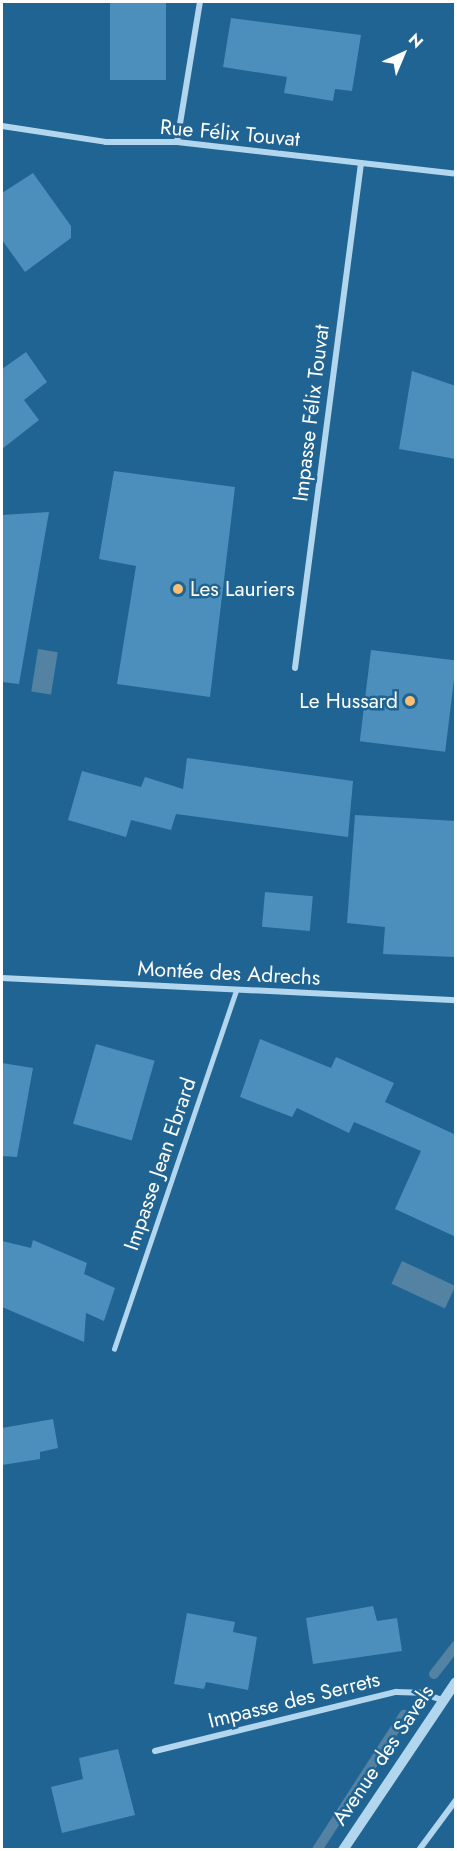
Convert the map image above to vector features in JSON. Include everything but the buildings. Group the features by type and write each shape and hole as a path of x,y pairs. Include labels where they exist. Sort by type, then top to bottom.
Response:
{"street":[{"path":"177,142 200,2"},
{"name":"Rue Félix Touvat","path":"2,126 106,142 177,142 456,174"},
{"name":"Impasse Félix Touvat","path":"295,668 361,163"},
{"name":"Montée des Adrechs","path":"2,978 456,1000"},
{"name":"Avenue des Savels","path":"343,1850 456,1682"},
{"name":"Impasse des Serrets","path":"155,1751 396,1692 421,1693 442,1700"},
{"path":"419,1850 456,1800"}],"lane":[{"name":"Impasse Jean Ebrard","path":"114,1349 237,990"}],"water":[{"path":"38,649 58,652 51,695 31,691"},
{"path":"402,1261 455,1286 445,1309 391,1284"}],"waterway":[{"path":"434,1674 456,1646"},
{"path":"317,1850 404,1715"}],"place":[{"name":"Les Lauriers","path":"178,589"},
{"name":"Le Hussard","path":"410,701"}]}
